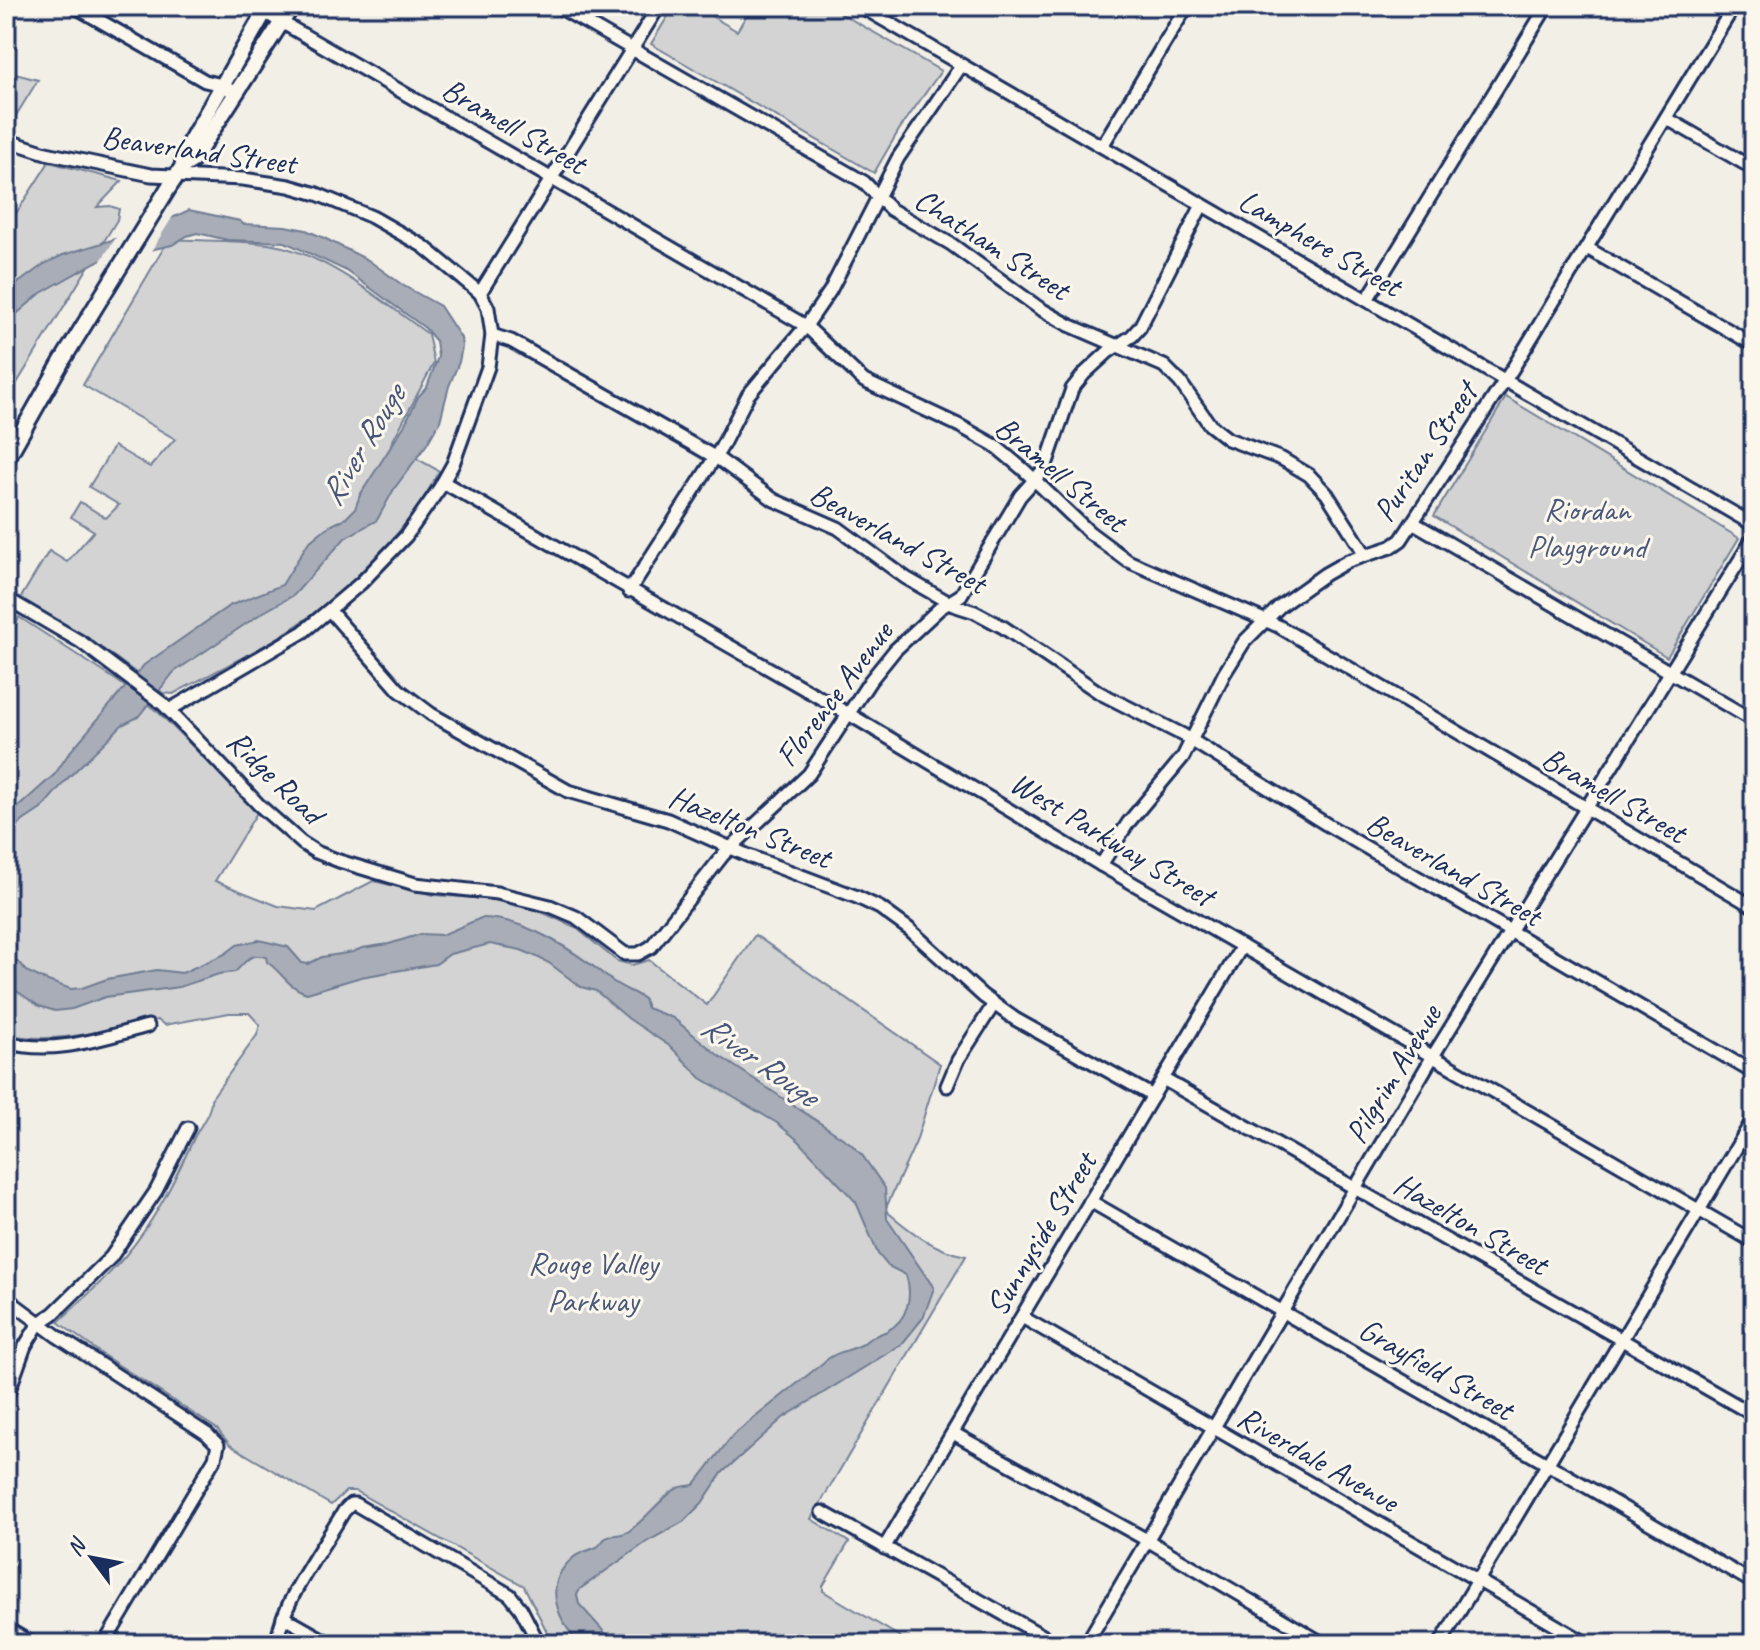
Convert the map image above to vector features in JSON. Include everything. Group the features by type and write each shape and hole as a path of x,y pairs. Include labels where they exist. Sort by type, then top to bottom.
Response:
{"main road":[{"path":"6,460 119,267 176,177 193,160 292,6"},
{"path":"176,177 183,154 266,9"},
{"path":"6,1630 30,1644"}],"street":[{"path":"74,6 205,81 222,85 235,93"},
{"name":"Chatham Street","path":"557,6 864,182 890,209 951,244 1039,308 1069,325 1164,366 1180,382 1205,419 1228,439 1282,459 1309,475 1327,494 1365,554"},
{"path":"166,707 303,632 387,559 419,519 453,464 488,367 492,335 488,308 480,293 659,6"},
{"name":"Lamphere Street","path":"860,6 884,13 961,66 1754,525"},
{"path":"1102,146 1187,6"},
{"path":"1367,300 1547,6"},
{"name":"Puritan Street","path":"1101,865 1128,823 1176,768 1231,662 1266,619 1325,574 1365,554 1391,547 1414,523 1734,6"},
{"name":"Bramell Street","path":"266,9 282,22 806,326 864,381 994,445 1089,532 1128,561 1156,576 1266,619 1754,907"},
{"path":"629,591 714,457 748,395 806,326 830,291 898,158 961,66"},
{"path":"1666,118 1754,169"},
{"name":"Beaverland Street","path":"6,140 70,159 151,175 243,179 317,194 372,217 423,246 480,293"},
{"name":"Florence Avenue","path":"629,955 651,947 730,847 809,774 870,681 895,650 914,630 961,595 1020,496 1045,468 1072,389 1084,374 1132,336 1147,314 1202,205"},
{"path":"1587,248 1754,345"},
{"name":"Beaverland Street","path":"492,335 511,341 714,457 763,494 838,528 906,578 950,603 1003,627 1100,693 1192,742 1326,824 1754,1073"},
{"name":"West Parkway Street","path":"443,482 848,714 1101,865 1754,1242"},
{"path":"1414,523 1754,721"},
{"name":"Pilgrim Avenue","path":"1086,1644 1433,1056 1754,537"},
{"name":"Ridge Road","path":"6,598 124,672 166,707 259,805 316,852 415,884 497,893 550,906 576,917 615,949 629,955"},
{"name":"Hazelton Street","path":"330,611 399,690 431,714 568,791 668,820 880,908 909,929 956,974 1015,1019 1153,1096"},
{"name":"Sunnyside Street","path":"884,1548 1242,946"},
{"path":"947,1086 958,1060 994,1004"},
{"path":"6,1042 54,1048 148,1026"},
{"name":"Hazelton Street","path":"1163,1079 1754,1415"},
{"path":"1440,1644 1754,1118"},
{"path":"6,1399 25,1346 39,1323 53,1314 111,1257 156,1191 188,1128"},
{"name":"Grayfield Street","path":"1090,1201 1754,1583"},
{"path":"6,1298 207,1434 218,1445 215,1458 104,1644"},
{"name":"Riverdale Avenue","path":"1022,1317 1588,1644"},
{"path":"953,1433 1147,1540 1324,1644"},
{"path":"277,1644 283,1617 351,1504 360,1506 510,1595 539,1644"},
{"path":"822,1512 1057,1644"},
{"path":"283,1617 331,1644"}],"green space":[{"path":"674,6 694,6 737,31 752,6 828,6 941,71 899,130 874,173 651,44"},
{"path":"6,51 15,74 38,80 7,130"},
{"path":"49,162 122,181 97,207 119,209 117,220 6,401 6,229"},
{"path":"169,239 268,244 289,249 352,280 428,334 434,363 391,444 439,471 426,495 390,542 323,606 277,638 173,694 163,693 116,658 20,599 49,551 67,562 94,531 71,517 80,502 106,518 119,505 89,487 114,446 150,467 175,439 83,385"},
{"name":"Riordan Playground","path":"1506,397 1739,538 1667,657 1434,516"},
{"name":"Rouge Valley Parkway","path":"19,617 119,682 159,713 258,811 215,881 278,906 316,911 373,881 434,895 502,900 539,911 575,927 617,961 632,965 649,960 707,1005 755,935 940,1064 916,1142 885,1210 932,1244 966,1256 811,1519 849,1542 823,1591 912,1644 553,1644 524,1586 355,1491 346,1491 331,1505 230,1445 217,1429 58,1322 93,1290 146,1229 208,1114 211,1099 257,1035 260,1025 249,1013 229,1013 165,1025 157,1020 63,1037 6,1034 6,650"}],"shaded area":[{"path":"189,210 243,224 306,230 368,260 404,286 440,306 461,338 459,362 440,421 377,520 345,538 294,595 174,672 138,717 122,725 41,809 6,838 6,818 55,774 69,753 144,665 229,606 282,585 308,543 355,509 360,495 427,387 438,357 436,341 425,328 347,271 285,242 228,240 197,233 172,245 96,262 41,293 6,323 6,292 44,264 63,255 148,229"},
{"path":"481,918 516,923 567,948 615,983 644,999 647,1008 673,1018 718,1055 850,1143 885,1188 887,1219 934,1288 923,1318 902,1344 783,1418 722,1473 702,1503 683,1522 648,1541 580,1589 577,1595 579,1604 615,1644 579,1644 571,1634 556,1600 555,1589 564,1567 574,1557 597,1547 606,1538 629,1531 676,1489 694,1485 733,1435 829,1358 887,1331 904,1314 909,1299 906,1275 888,1266 878,1254 856,1202 799,1141 777,1123 701,1078 671,1047 629,1019 596,991 581,987 549,963 521,950 490,944 450,954 436,964 361,977 307,993 290,984 267,962 266,957 255,956 235,972 179,987 105,997 72,1009 55,1011 39,1006 6,984 6,956 26,971 71,989 157,970 182,973 225,954 237,945 259,940 288,947 302,963 308,964 322,957 389,944 421,934 442,935"}],"pier":[{"path":"177,210 148,256 99,264 117,236 147,226"}],"water label":[{"name":"River Rouge","path":"362,445"},
{"name":"River Rouge","path":"760,1060"}]}
